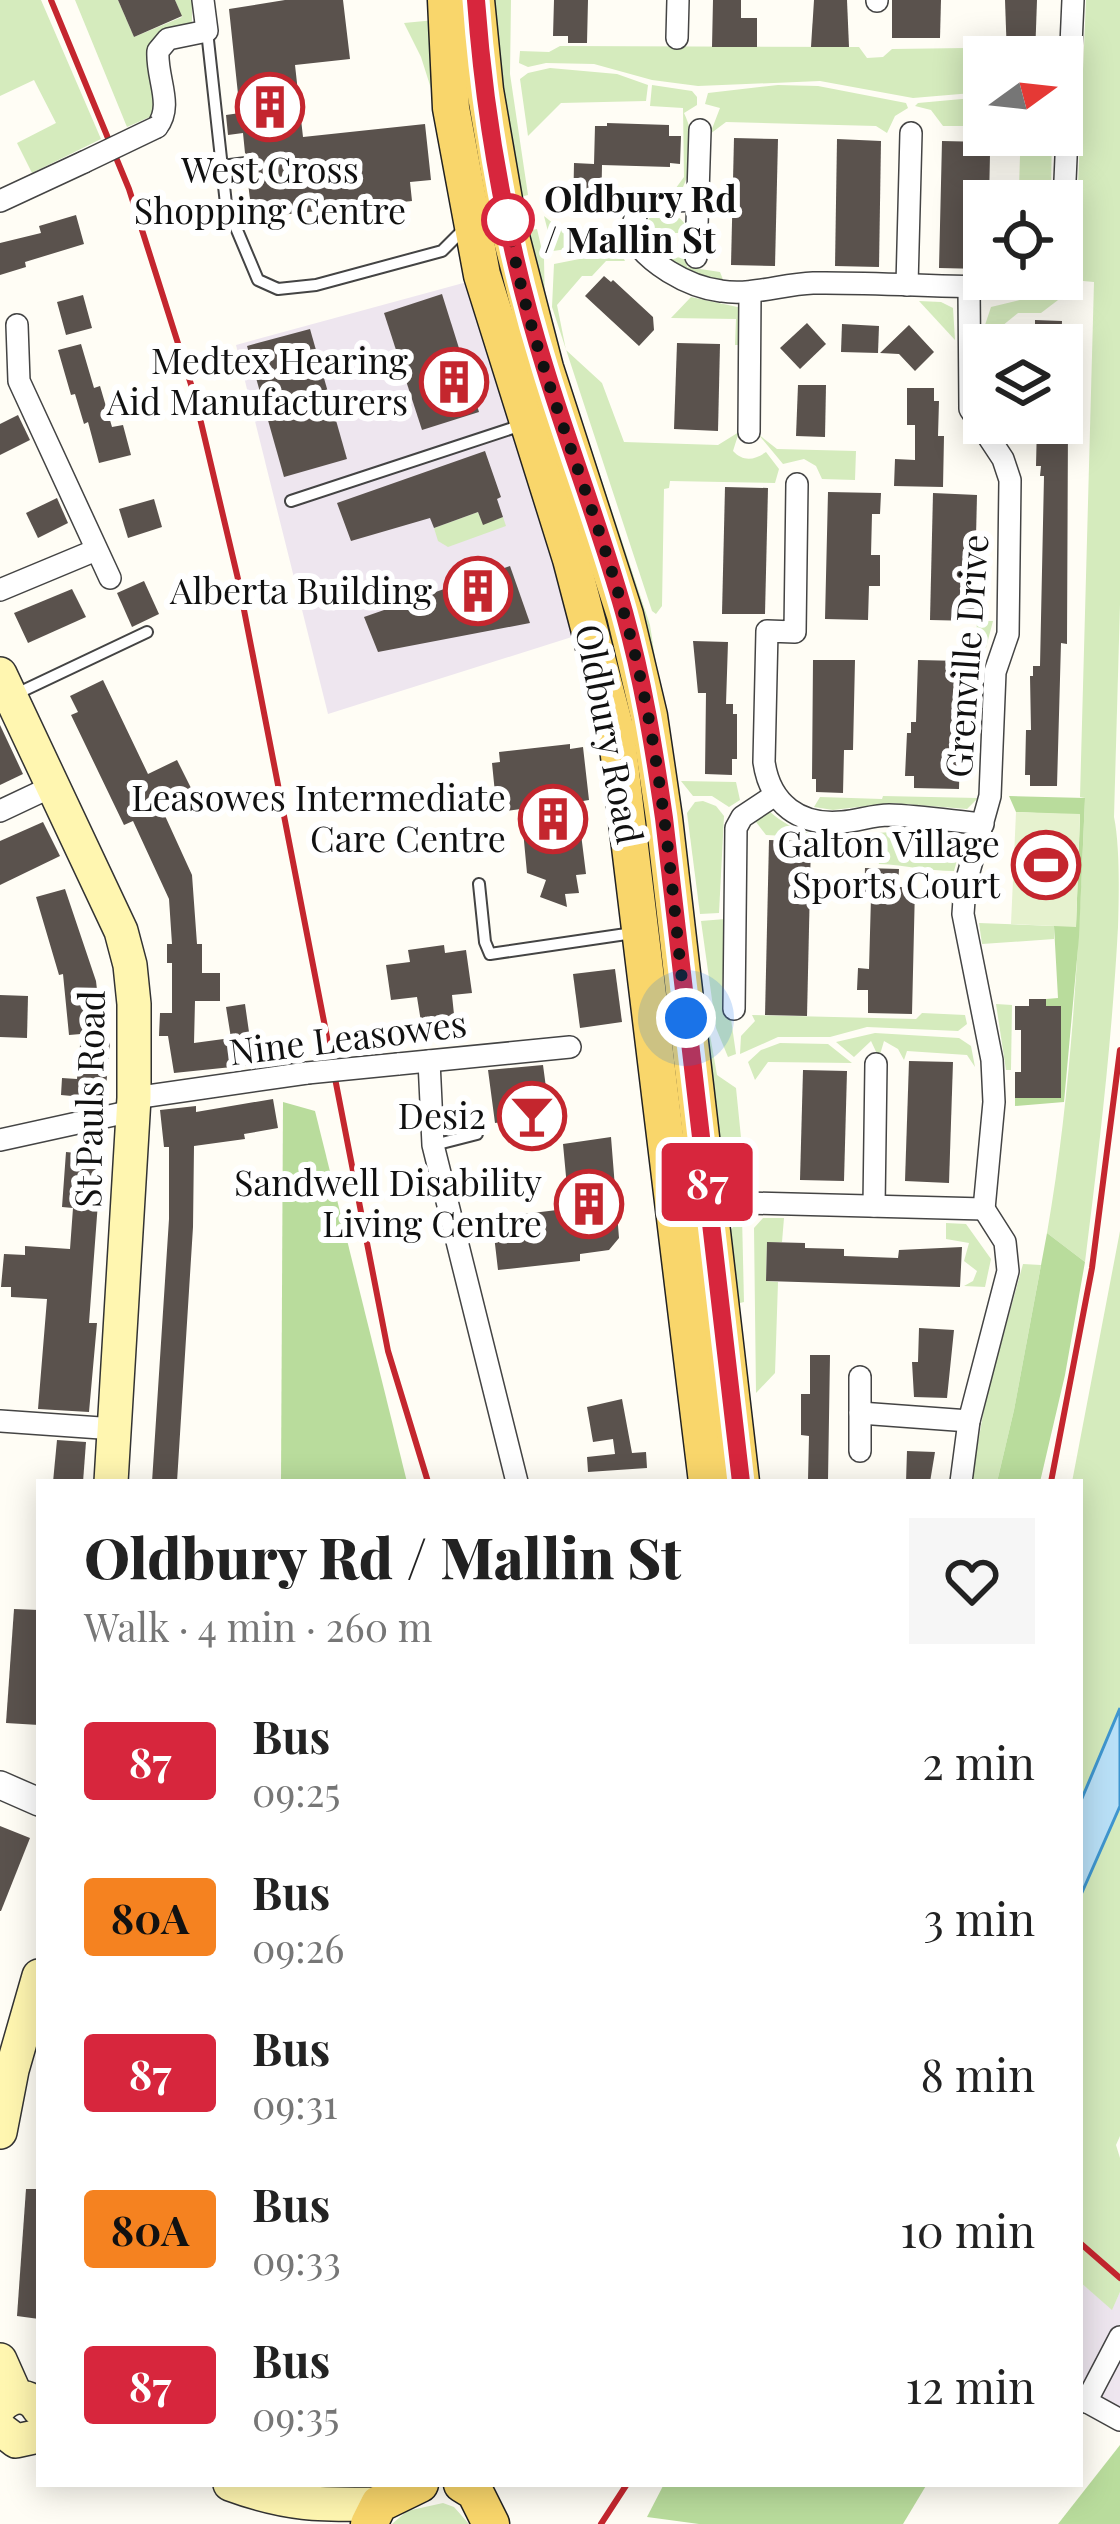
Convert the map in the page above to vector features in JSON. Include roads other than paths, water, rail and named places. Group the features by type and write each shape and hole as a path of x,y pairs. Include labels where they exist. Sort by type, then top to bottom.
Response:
{"main road":[{"name":"Oldbury Road","path":"446,0 451,108 470,215 468,263 571,559 612,711 707,1479"},
{"name":"Oldbury Road","path":"476,0 496,157 522,283 625,615 649,716 741,1479"},
{"name":"St Pauls Road","path":"6,685 121,931 130,965 133,1104 111,1479"},
{"path":"0,2132 6,2069 36,1984"},
{"path":"0,2360 20,2428"},
{"path":"259,2491 374,2514 415,2487"},
{"path":"259,2491 304,2524"}],"street":[{"path":"677,38 678,0"},
{"path":"1065,180 1073,0"},
{"path":"0,202 163,122 157,62 161,44 181,34 207,31 208,1"},
{"path":"696,256 700,130"},
{"path":"907,285 911,133"},
{"path":"698,200 651,202 638,210 630,233 637,247 698,285 750,292 784,284 963,288"},
{"path":"749,433 750,292"},
{"name":"Grenville Drive","path":"969,300 970,409 1003,459 1010,480 1008,634 995,672 990,796 965,886 963,914 992,1060 994,1102 985,1209"},
{"path":"16,326 9,385 110,578"},
{"path":"797,484 795,632 767,632 764,762 775,795 790,813 815,822 884,815 983,824"},
{"path":"0,590 96,550"},
{"path":"0,812 53,786"},
{"path":"734,1009 736,828 742,817 775,795"},
{"name":"Nine Leasowes","path":"0,1140 133,1104 307,1073 570,1047"},
{"path":"430,1060 433,1145 516,1479"},
{"path":"874,1206 876,1064"},
{"path":"710,1202 985,1209 1005,1241 1008,1271 968,1421 961,1479"},
{"path":"860,1377 860,1451"},
{"path":"860,1413 968,1421"},
{"path":"0,1421 116,1429"},
{"path":"0,1785 36,1801"},
{"path":"1120,2337 1083,2400 1120,2420"}],"lane":[{"path":"207,31 226,204 258,280 278,289 316,286 442,251 460,236 470,215"},
{"path":"222,166 246,164"},
{"path":"442,251 468,263"},
{"path":"291,501 526,424"},
{"path":"6,685 147,632"},
{"path":"478,884 490,954 642,932"},
{"path":"521,951 523,969"},
{"path":"433,1145 477,1134"}],"water":[{"path":"1120,1708 1120,1806 1083,1890 1083,1796"}],"railway":[{"path":"51,0 129,189 195,397 238,579 388,1351 427,1479"},
{"path":"1052,1479 1092,1268 1120,1050"},
{"path":"1083,2246 1120,2278"},
{"path":"601,2524 625,2487"}],"place":[{"name":"West Cross Shopping Centre","path":"270,107"},
{"name":"Oldbury Rd / Mallin St","path":"508,220"},
{"name":"Medtex Hearing Aid Manufacturers","path":"454,382"},
{"name":"Alberta Building","path":"478,591"},
{"name":"Leasowes Intermediate Care Centre","path":"553,819"},
{"name":"Galton Village Sports Court","path":"1046,865"},
{"name":"Desi2","path":"532,1116"},
{"name":"Sandwell Disability Living Centre","path":"589,1204"}]}
